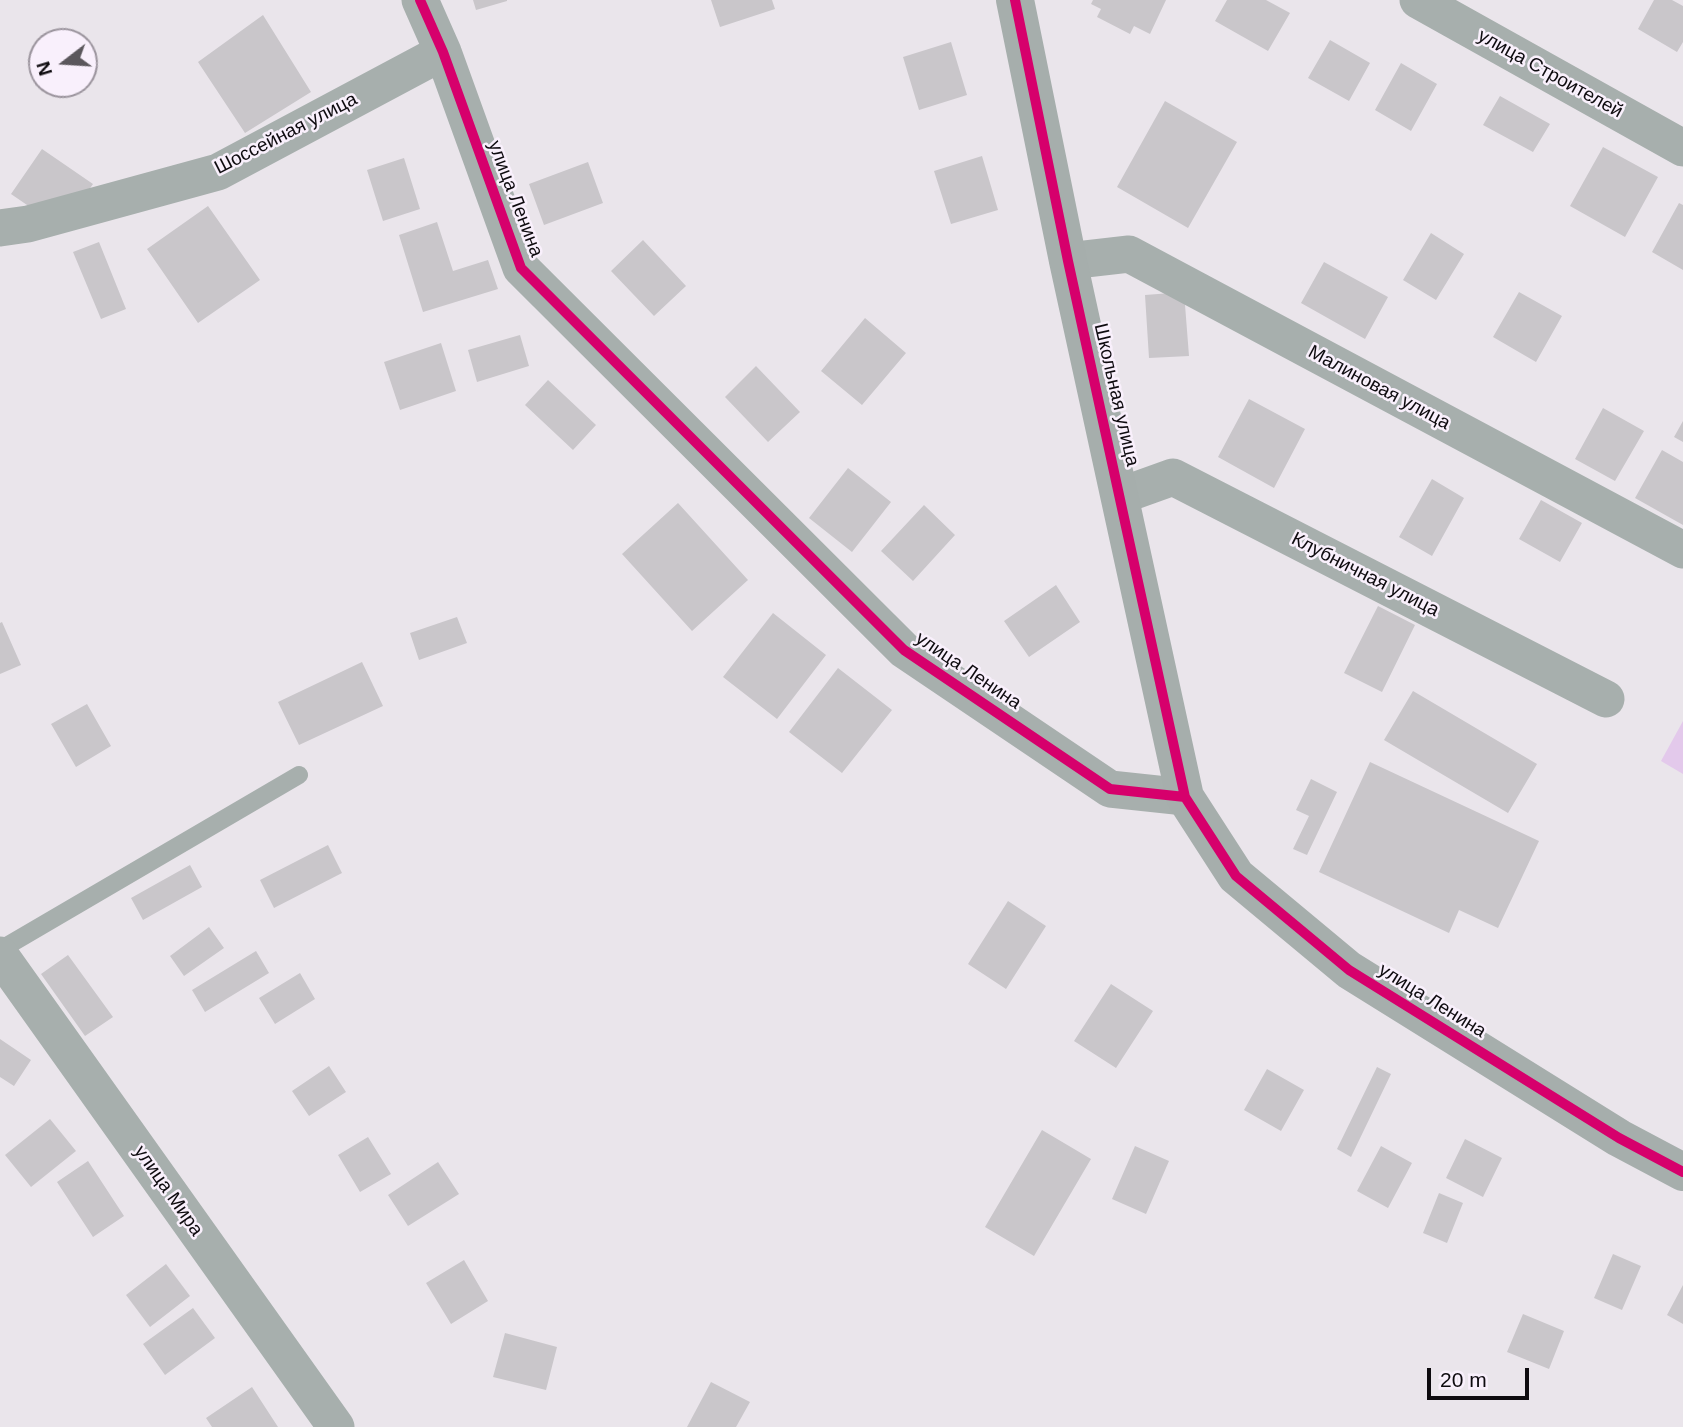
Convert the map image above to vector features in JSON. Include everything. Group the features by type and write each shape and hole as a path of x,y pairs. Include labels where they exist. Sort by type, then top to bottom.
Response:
{"street":[{"name":"улица Ленина","path":"420,0 443,52 521,268 904,650 1110,789 1185,797 1236,876 1349,970 1619,1138 1683,1172"},
{"name":"Школьная улица","path":"1014,0 1185,797"},
{"name":"улица Строителей","path":"1418,0 1683,148"},
{"name":"Шоссейная улица","path":"0,228 28,224 218,172 443,52"},
{"name":"Малиновая улица","path":"1068,261 1129,254 1683,550"},
{"name":"Клубничная улица","path":"1121,496 1172,477 1606,699"},
{"name":"улица Мира","path":"0,952 336,1427"}],"lane":[{"path":"0,952 299,775"}],"shaded area":[{"path":"1683,721 1683,774 1661,761"}],"building":[{"path":"473,0 507,0 507,1 476,10"},
{"path":"711,0 772,0 775,9 720,27"},
{"path":"1093,0 1166,0 1150,34 1134,26 1130,34 1097,17 1101,9 1091,4"},
{"path":"1227,0 1266,0 1290,13 1268,51 1215,21"},
{"path":"1654,0 1672,0 1683,6 1683,42 1677,52 1638,29"},
{"path":"263,15 311,92 245,133 198,62"},
{"path":"1330,40 1370,63 1349,101 1308,78"},
{"path":"951,42 967,95 919,110 903,57"},
{"path":"1401,63 1437,84 1411,131 1375,110"},
{"path":"1500,96 1550,124 1533,152 1483,125"},
{"path":"1165,101 1237,142 1188,228 1117,187"},
{"path":"1603,147 1658,177 1625,237 1570,206"},
{"path":"42,149 93,184 62,229 11,194"},
{"path":"982,156 998,210 951,224 934,171"},
{"path":"404,158 420,209 383,221 367,170"},
{"path":"588,162 603,203 544,225 529,184"},
{"path":"1679,203 1683,205 1683,270 1652,252"},
{"path":"208,206 260,280 198,323 147,249"},
{"path":"437,222 453,271 488,260 498,289 423,312 399,235"},
{"path":"1431,233 1464,254 1436,300 1403,280"},
{"path":"643,240 686,286 654,316 611,271"},
{"path":"99,242 126,309 101,319 73,252"},
{"path":"1324,262 1388,297 1365,339 1301,303"},
{"path":"1184,292 1189,356 1149,358 1145,295"},
{"path":"1519,292 1562,316 1536,362 1493,337"},
{"path":"865,318 906,353 862,405 821,371"},
{"path":"520,335 529,366 477,382 468,350"},
{"path":"441,343 456,391 400,410 384,362"},
{"path":"756,366 800,412 768,442 725,397"},
{"path":"548,380 596,425 573,450 525,405"},
{"path":"1249,399 1305,429 1274,488 1218,457"},
{"path":"1603,408 1644,431 1615,481 1575,459"},
{"path":"1683,421 1683,442 1674,437"},
{"path":"1662,450 1683,462 1683,525 1635,498"},
{"path":"848,468 891,502 852,552 809,518"},
{"path":"1432,479 1464,498 1432,556 1399,537"},
{"path":"1541,500 1582,523 1560,562 1519,539"},
{"path":"678,503 748,580 692,631 622,554"},
{"path":"924,505 955,535 913,581 881,551"},
{"path":"1056,585 1080,622 1029,657 1004,621"},
{"path":"1378,606 1415,625 1382,692 1344,673"},
{"path":"773,613 826,655 777,719 723,677"},
{"path":"457,617 467,643 419,660 410,633"},
{"path":"2,622 21,665 0,674 0,623"},
{"path":"362,662 383,706 299,745 278,702"},
{"path":"838,668 892,710 842,773 789,732"},
{"path":"1413,691 1537,764 1508,813 1384,740"},
{"path":"87,704 111,746 76,767 51,724"},
{"path":"1370,762 1539,841 1498,928 1459,910 1449,933 1319,872"},
{"path":"1311,779 1337,792 1307,855 1293,849 1309,816 1296,810"},
{"path":"328,845 342,873 274,908 260,880"},
{"path":"190,865 202,887 143,920 131,898"},
{"path":"1008,901 1046,926 1006,989 968,964"},
{"path":"209,927 224,948 184,976 170,956"},
{"path":"256,951 269,973 205,1012 192,990"},
{"path":"68,955 113,1017 85,1036 41,974"},
{"path":"300,973 315,999 275,1024 259,998"},
{"path":"1111,984 1153,1011 1116,1068 1074,1041"},
{"path":"0,1039 31,1060 14,1086 0,1077"},
{"path":"329,1066 346,1092 309,1116 292,1091"},
{"path":"1377,1067 1391,1074 1351,1157 1337,1149"},
{"path":"1267,1069 1304,1090 1281,1131 1244,1110"},
{"path":"50,1119 76,1151 31,1187 5,1155"},
{"path":"1042,1130 1091,1159 1034,1256 985,1227"},
{"path":"368,1137 391,1174 360,1192 338,1155"},
{"path":"1465,1139 1502,1158 1483,1197 1446,1178"},
{"path":"1135,1146 1169,1161 1146,1214 1112,1199"},
{"path":"1381,1146 1412,1163 1388,1208 1357,1191"},
{"path":"88,1161 124,1216 93,1237 57,1182"},
{"path":"438,1162 459,1194 408,1226 388,1195"},
{"path":"1439,1193 1463,1203 1447,1243 1423,1233"},
{"path":"1613,1254 1641,1266 1622,1310 1594,1298"},
{"path":"464,1260 488,1301 451,1324 426,1283"},
{"path":"166,1264 190,1296 150,1327 126,1295"},
{"path":"1683,1285 1683,1324 1667,1315"},
{"path":"193,1308 215,1338 165,1375 143,1344"},
{"path":"1523,1314 1564,1331 1549,1369 1507,1352"},
{"path":"505,1333 557,1347 546,1390 493,1377"},
{"path":"711,1382 750,1402 736,1427 687,1427"},
{"path":"252,1387 278,1427 212,1427 206,1418"}],"cycle path":[{"path":"420,0 443,52 521,268 904,650 1110,789 1185,797"},
{"path":"1015,0 1068,261 1185,797 1236,876 1349,970 1619,1138 1683,1172"}]}
